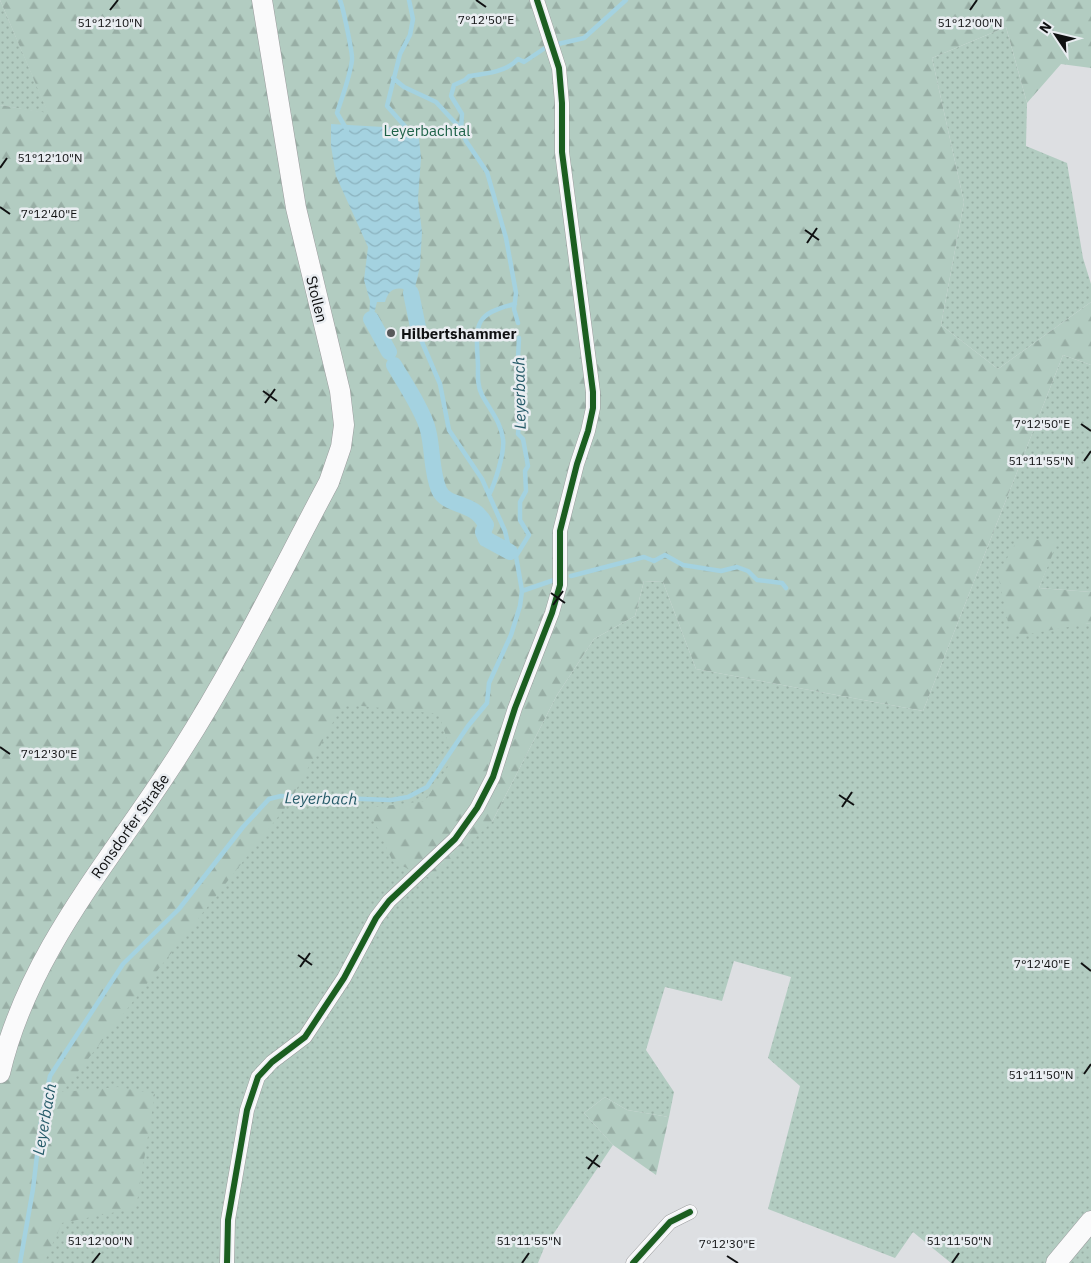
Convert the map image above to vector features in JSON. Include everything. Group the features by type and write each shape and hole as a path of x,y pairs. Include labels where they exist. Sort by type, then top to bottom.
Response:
{"main road":[{"name":"Stollen","path":"262,0 296,208 340,391 344,425 342,447 329,482 275,585"},
{"name":"Ronsdorfer Straße","path":"0,1073 10,1036 24,1001 56,934 180,753 204,714 275,585"},
{"path":"1056,1263 1091,1221"}],"street":[{"path":"227,1263 228,1220 247,1110 258,1077 272,1062 305,1038 344,978 376,918 389,901 446,848 477,808 493,777 515,708 552,613 560,585 560,531 577,464 588,431 593,408 593,392 562,152 562,103 559,68 537,0"},
{"path":"633,1263 670,1222 690,1212"}],"green space":[{"path":"0,0 49,114 0,105"},
{"name":"Leyerbachtal","path":"0,0 1091,0 1091,68 1061,64 1027,103 1006,27 932,58 964,202 941,325 998,369 1091,302 1091,365 1063,355 923,711 696,669 663,582 644,581 635,616 594,639 557,695 492,822 432,879 393,862 368,808 425,801 453,759 439,714 343,704 289,803 62,1092 118,1087 155,1094 136,1208 62,1223 44,1263 0,1263 0,105 48,113"},
{"path":"1006,27 1027,103 1026,146 1067,163 1083,258 1091,284 1091,302 998,369 941,325 964,202 932,58"},
{"path":"1063,355 1091,365 1091,592 1039,588 1057,541 999,574 1082,624 1091,623 1091,1263 951,1263 913,1232 895,1258 768,1209 800,1086 768,1058 791,977 734,961 722,1001 665,987 646,1050 674,1092 669,1117 627,1110 605,1097 584,1113 613,1145 544,1248 538,1263 0,1263 0,1129 361,507 492,822 557,695 594,639 635,616 644,581 663,582 696,669 923,711"},
{"path":"1018,539 1058,541 1039,588 1091,592 1091,623 1011,637 998,574"},
{"path":"605,1097 627,1110 669,1117 656,1175 613,1145 584,1113"}],"water":[{"path":"331,124 418,129 421,158 418,199 422,232 420,266 414,292 407,293 403,289 399,289 389,293 385,302 377,302 373,318 369,319 370,301 364,280 368,247 336,176 331,146"}],"waterway":[{"path":"340,0 352,60 348,80 337,113 347,130"},
{"name":"Leyerbach","path":"409,0 413,19 410,35 400,54 387,106 410,132"},
{"path":"558,44 584,38 626,0"},
{"path":"461,129 462,114 451,96 454,85 469,76 502,70 518,59 524,62 545,48"},
{"name":"Leyerbach","path":"393,78 404,87 436,102 461,129 466,141 487,172 506,238 516,293 514,309 518,323"},
{"path":"411,293 419,332"},
{"path":"489,495 497,475 503,439 498,422 479,388 477,331 484,317 491,312 515,304"},
{"path":"371,319 389,352"},
{"name":"Leyerbach","path":"20,1263 33,1189 41,1122 50,1076 123,964 179,909 243,827 269,799 281,796 391,800 408,797 427,787 468,726 487,703 489,683 511,635 520,606 522,591 516,556 529,535 520,520 520,502 526,491 525,471 528,466 523,439 518,434 522,388 517,378 519,338"},
{"path":"422,342 440,384 449,430 482,479 505,531 510,552 516,556"},
{"path":"394,365 426,423 430,437 436,483 439,490 448,500 468,508 481,517 486,525 483,532 486,539 510,552"},
{"path":"571,576 644,557 654,561 665,555 683,565 721,571 737,567 748,571 757,580 782,583 786,588"},
{"path":"522,591 554,580"}],"cycle path":[{"path":"227,1263 228,1220 247,1110 258,1077 272,1062 305,1037 344,978 376,918 389,901 455,839 477,808 493,777 515,708 552,613 560,585 560,531 577,464 588,431 593,408 593,392 562,152 562,103 559,68 537,0"},
{"path":"633,1263 670,1222 690,1212"}],"place":[{"name":"Hilbertshammer","path":"391,333"}]}
